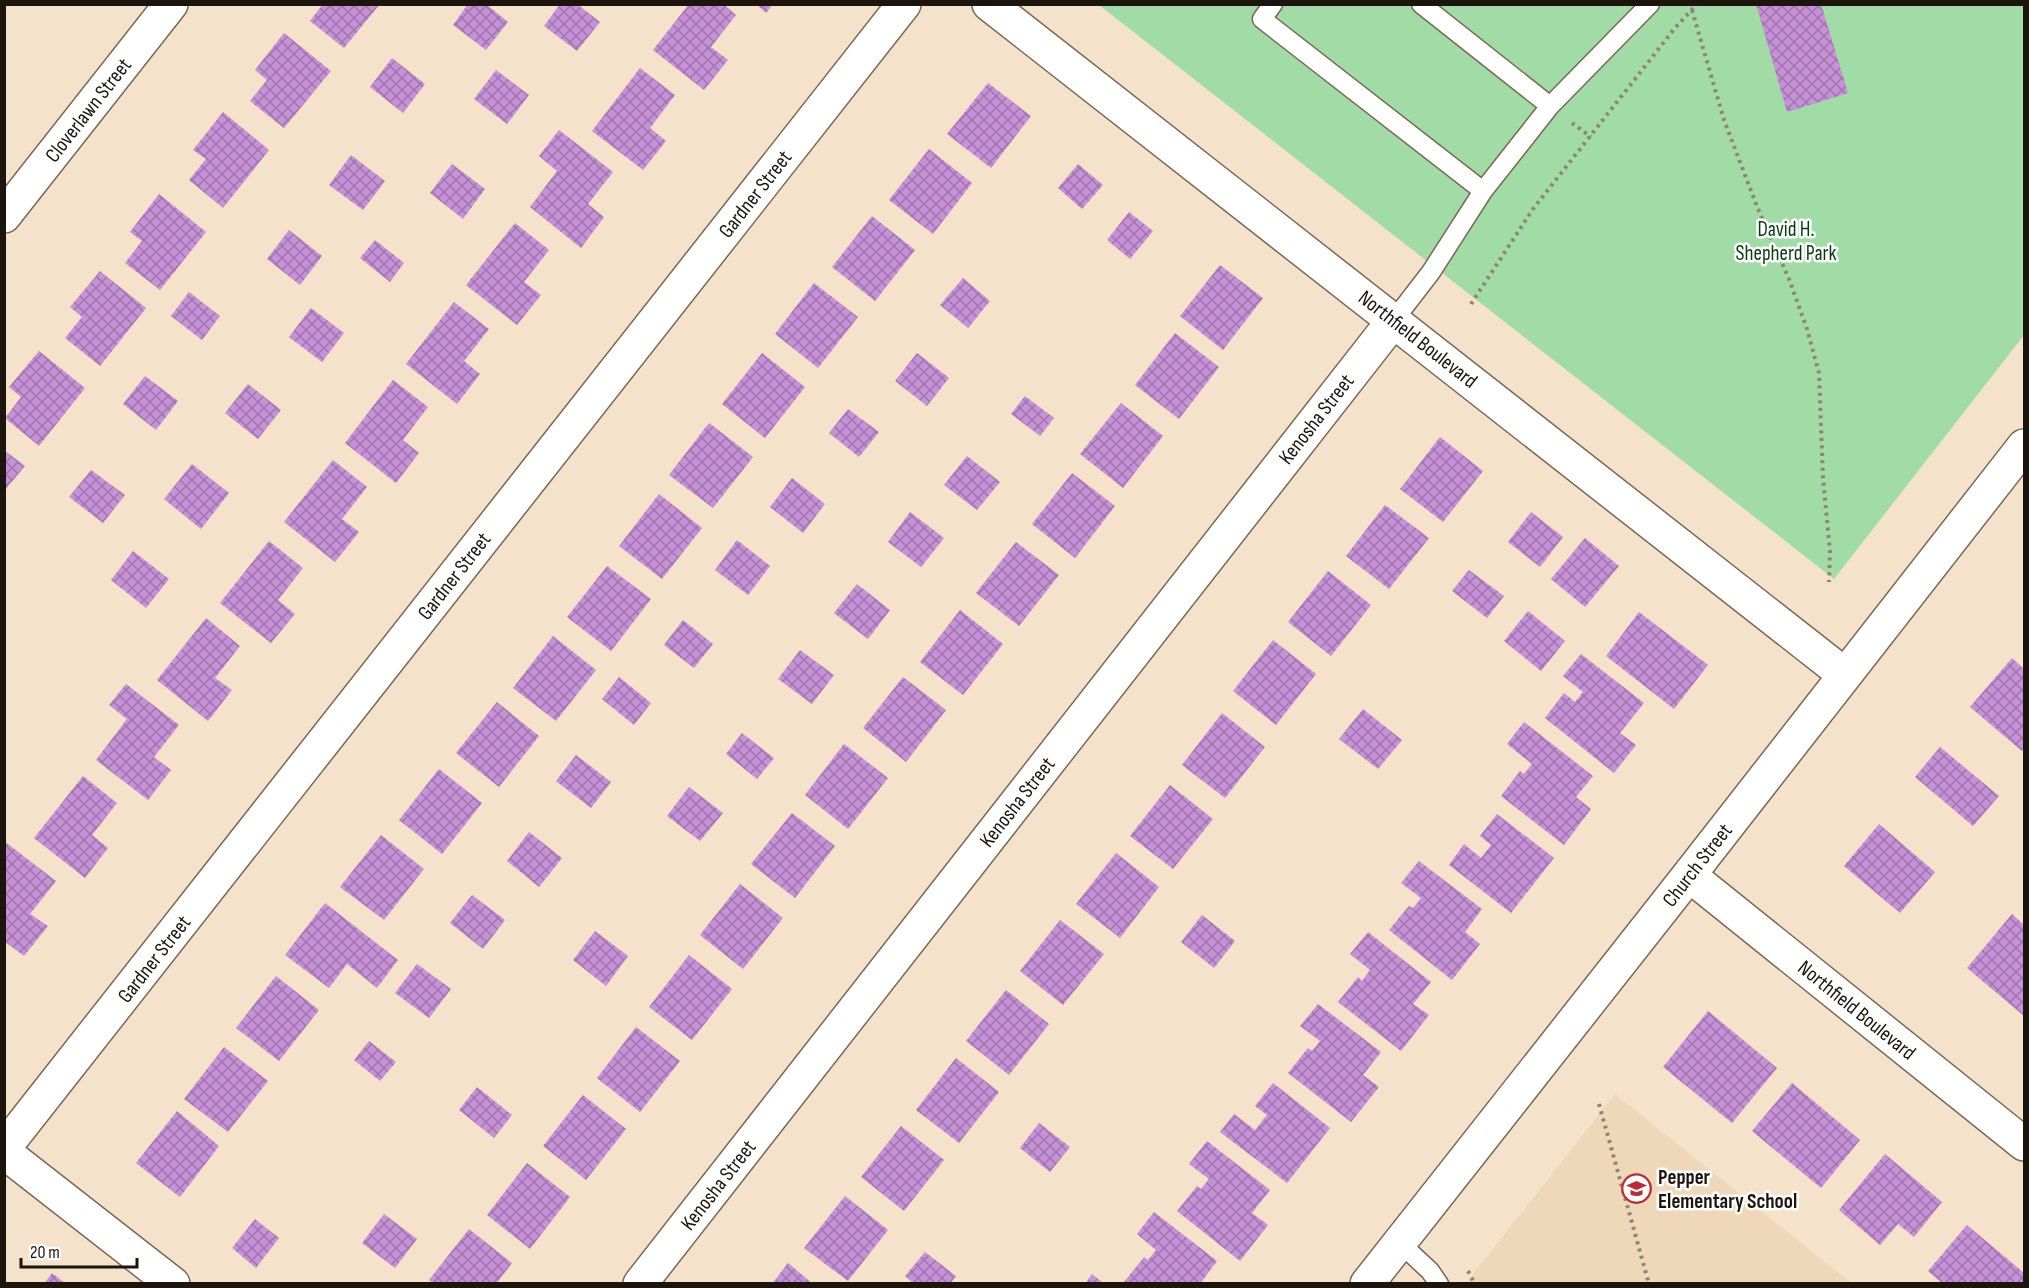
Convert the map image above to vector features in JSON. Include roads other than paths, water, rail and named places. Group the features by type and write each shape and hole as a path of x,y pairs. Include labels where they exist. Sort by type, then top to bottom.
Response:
{"street":[{"name":"Cloverlawn Street","path":"4,216 171,4"},
{"name":"Gardner Street","path":"4,1150 904,4"},
{"name":"Northfield Boulevard","path":"989,4 1845,675"},
{"name":"Kenosha Street","path":"640,1284 1394,320"},
{"name":"Church Street","path":"1367,1284 2025,446"},
{"name":"Northfield Boulevard","path":"1689,875 2025,1144"},
{"path":"4,1150 173,1284"}],"lane":[{"path":"1273,4 1262,18 1483,191"},
{"path":"1421,4 1550,106"},
{"path":"1394,320 1431,272 1483,191 1550,106 1650,4"},
{"path":"1399,1242 1430,1271 1439,1284"}],"place":[{"name":"Pepper Elementary School","path":"1637,1189"}],"park label":[{"name":"David H. Shepherd Park","path":"1786,241"}]}
